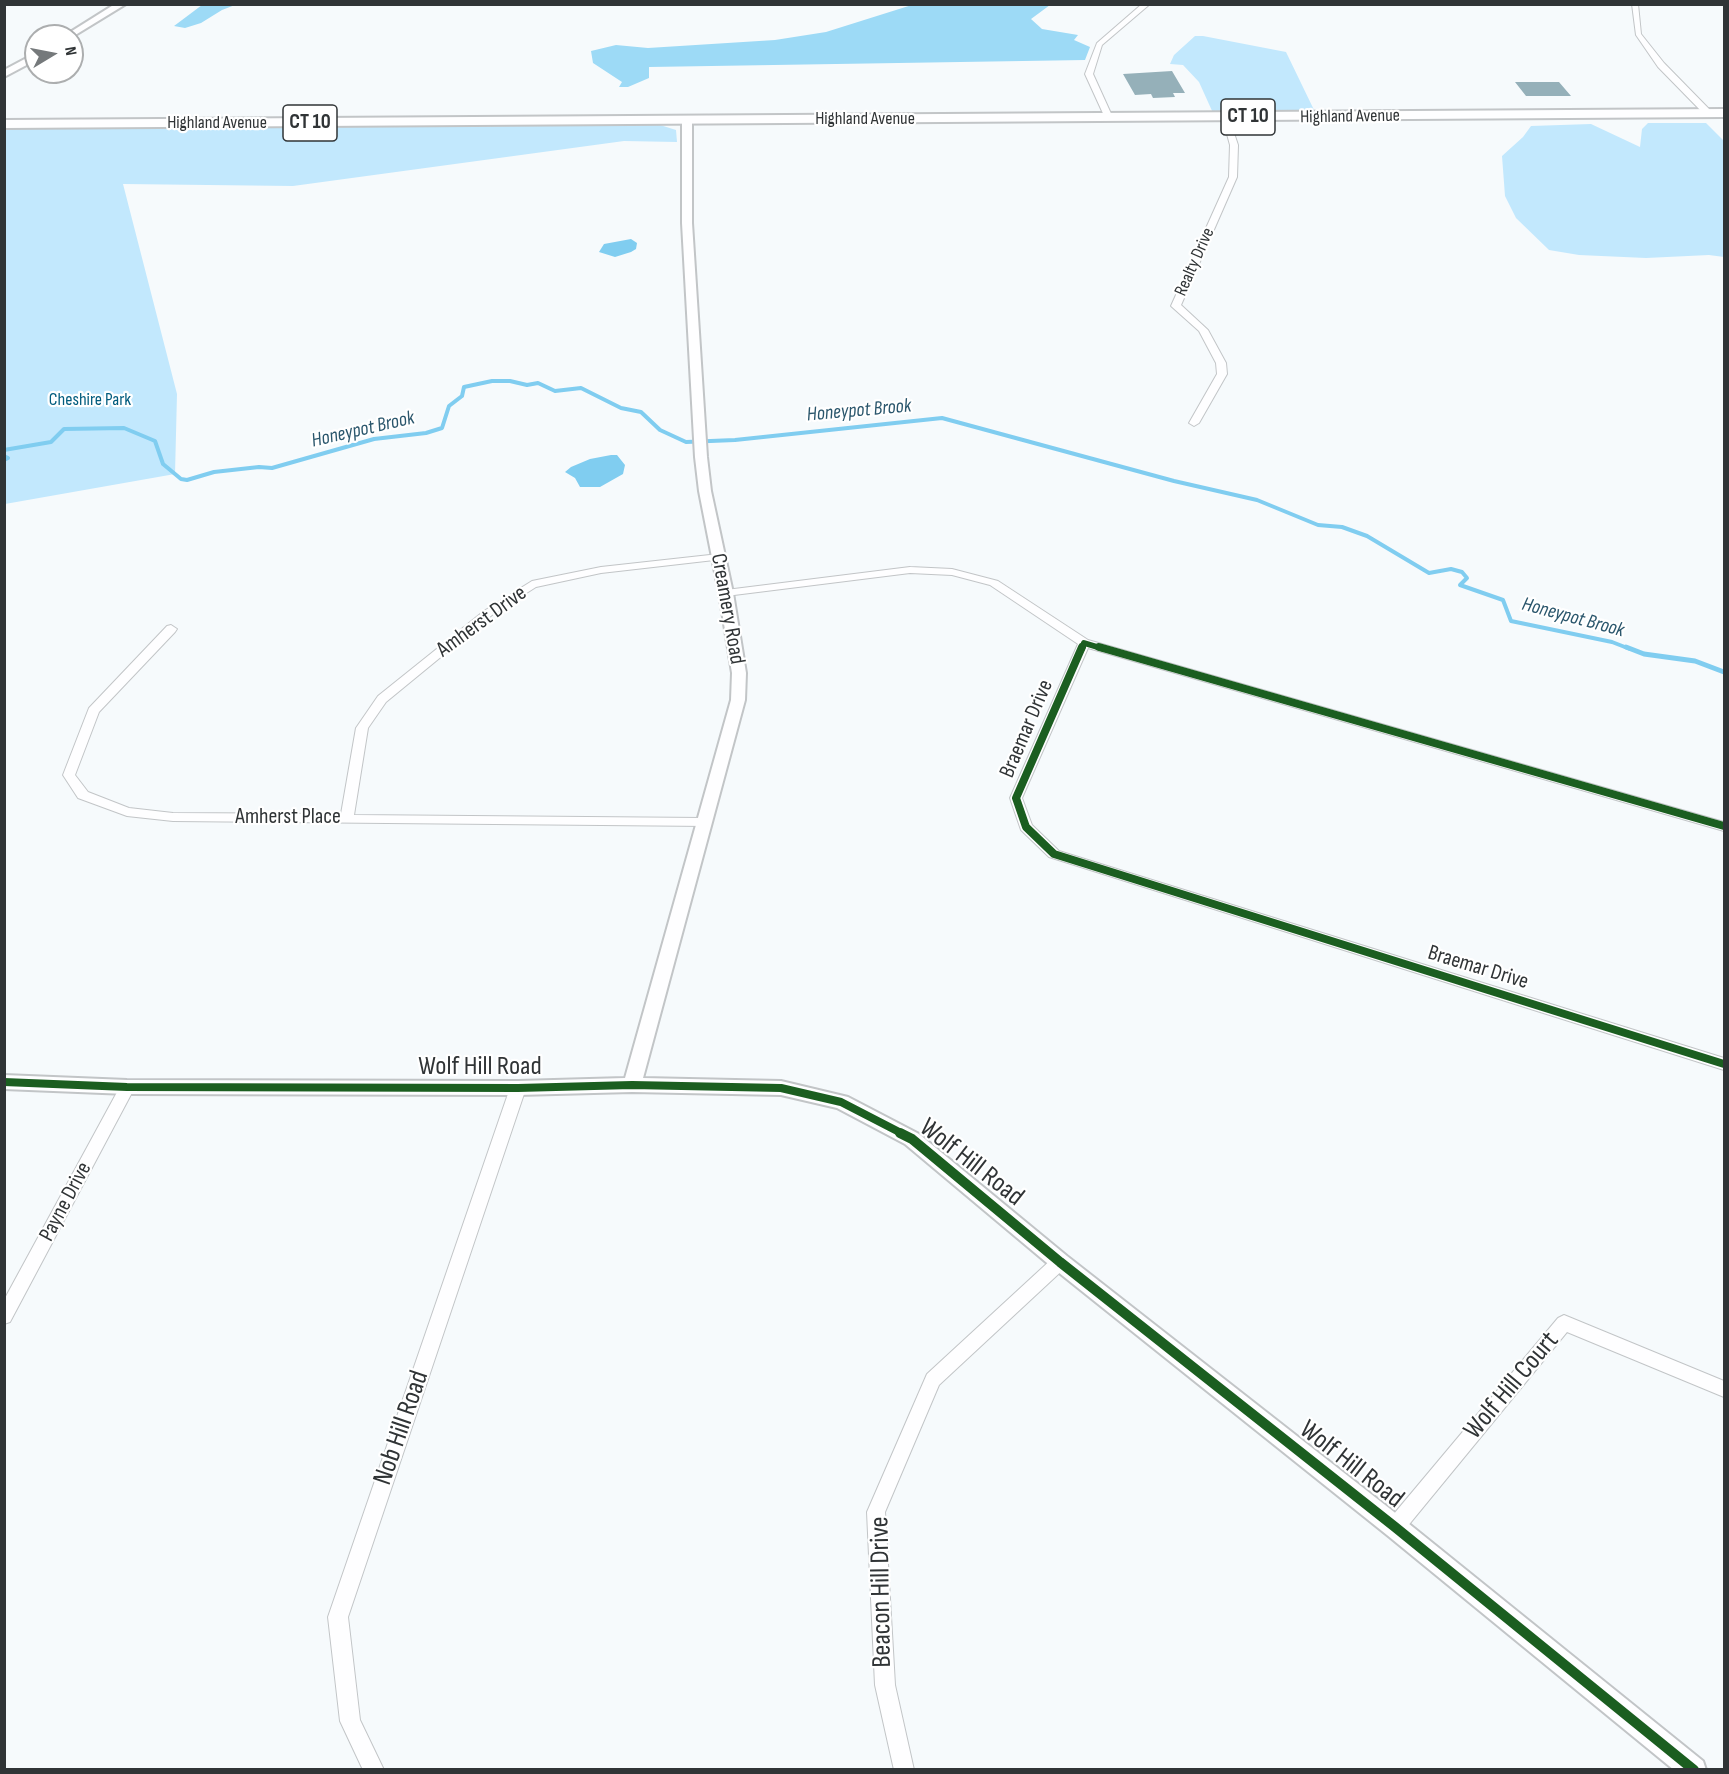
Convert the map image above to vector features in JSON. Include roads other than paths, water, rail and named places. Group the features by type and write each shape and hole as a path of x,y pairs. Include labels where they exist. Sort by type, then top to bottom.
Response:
{"highway":[{"name":"Highland Avenue","path":"4,124 1225,118 1725,113"}],"street":[{"path":"84,27 122,4"},
{"path":"1109,118 1089,74 1099,44 1147,4"},
{"path":"1635,4 1638,34 1661,65 1708,113"},
{"path":"4,74 24,63"},
{"name":"Realty Drive","path":"1194,423 1222,374 1221,363 1203,330 1176,306 1233,177 1234,145 1225,118"},
{"name":"Creamery Road","path":"632,1084 738,700 739,673 726,593 705,491 688,245 687,121"},
{"name":"Amherst Drive","path":"347,818 362,728 382,699 488,613 532,584 601,570 719,557"},
{"path":"726,593 910,570 952,572 994,583 1084,643 1725,826"},
{"name":"Amherst Place","path":"171,629 93,711 69,775 83,795 127,812 173,817 703,823"},
{"name":"Braemar Drive","path":"1084,643 1017,798 1026,827 1054,854 1725,1064"},
{"name":"Wolf Hill Road","path":"4,1082 127,1087 518,1088 632,1084 781,1088 841,1102 912,1139 1060,1262 1395,1527 1694,1770"},
{"name":"Payne Drive","path":"4,1317 127,1087"},
{"name":"Nob Hill Road","path":"374,1770 350,1720 338,1617 518,1088"},
{"name":"Beacon Hill Drive","path":"904,1770 885,1685 876,1512 933,1380 1060,1262"},
{"name":"Wolf Hill Court","path":"1395,1527 1564,1323 1725,1389"}],"waterway":[{"name":"Honeypot Brook","path":"4,450 51,442 64,429 124,428 155,441 163,464 181,479 187,480 214,472 259,467 272,468 374,439 426,433 442,428 449,406 462,396 464,387 492,381 510,381 527,385 538,383 555,391 581,388 621,408 641,412 660,430 686,442 735,440 942,418 1174,481 1257,500 1318,525 1342,527 1367,536 1429,573 1451,569 1462,572 1467,578 1460,585 1503,600 1511,621 1612,642 1630,649"},
{"name":"Honeypot Brook","path":"4,456 8,458 4,460"},
{"name":"Honeypot Brook","path":"1626,647 1644,654 1695,661 1724,672"}],"park label":[{"name":"Cheshire Park","path":"90,400"}]}
